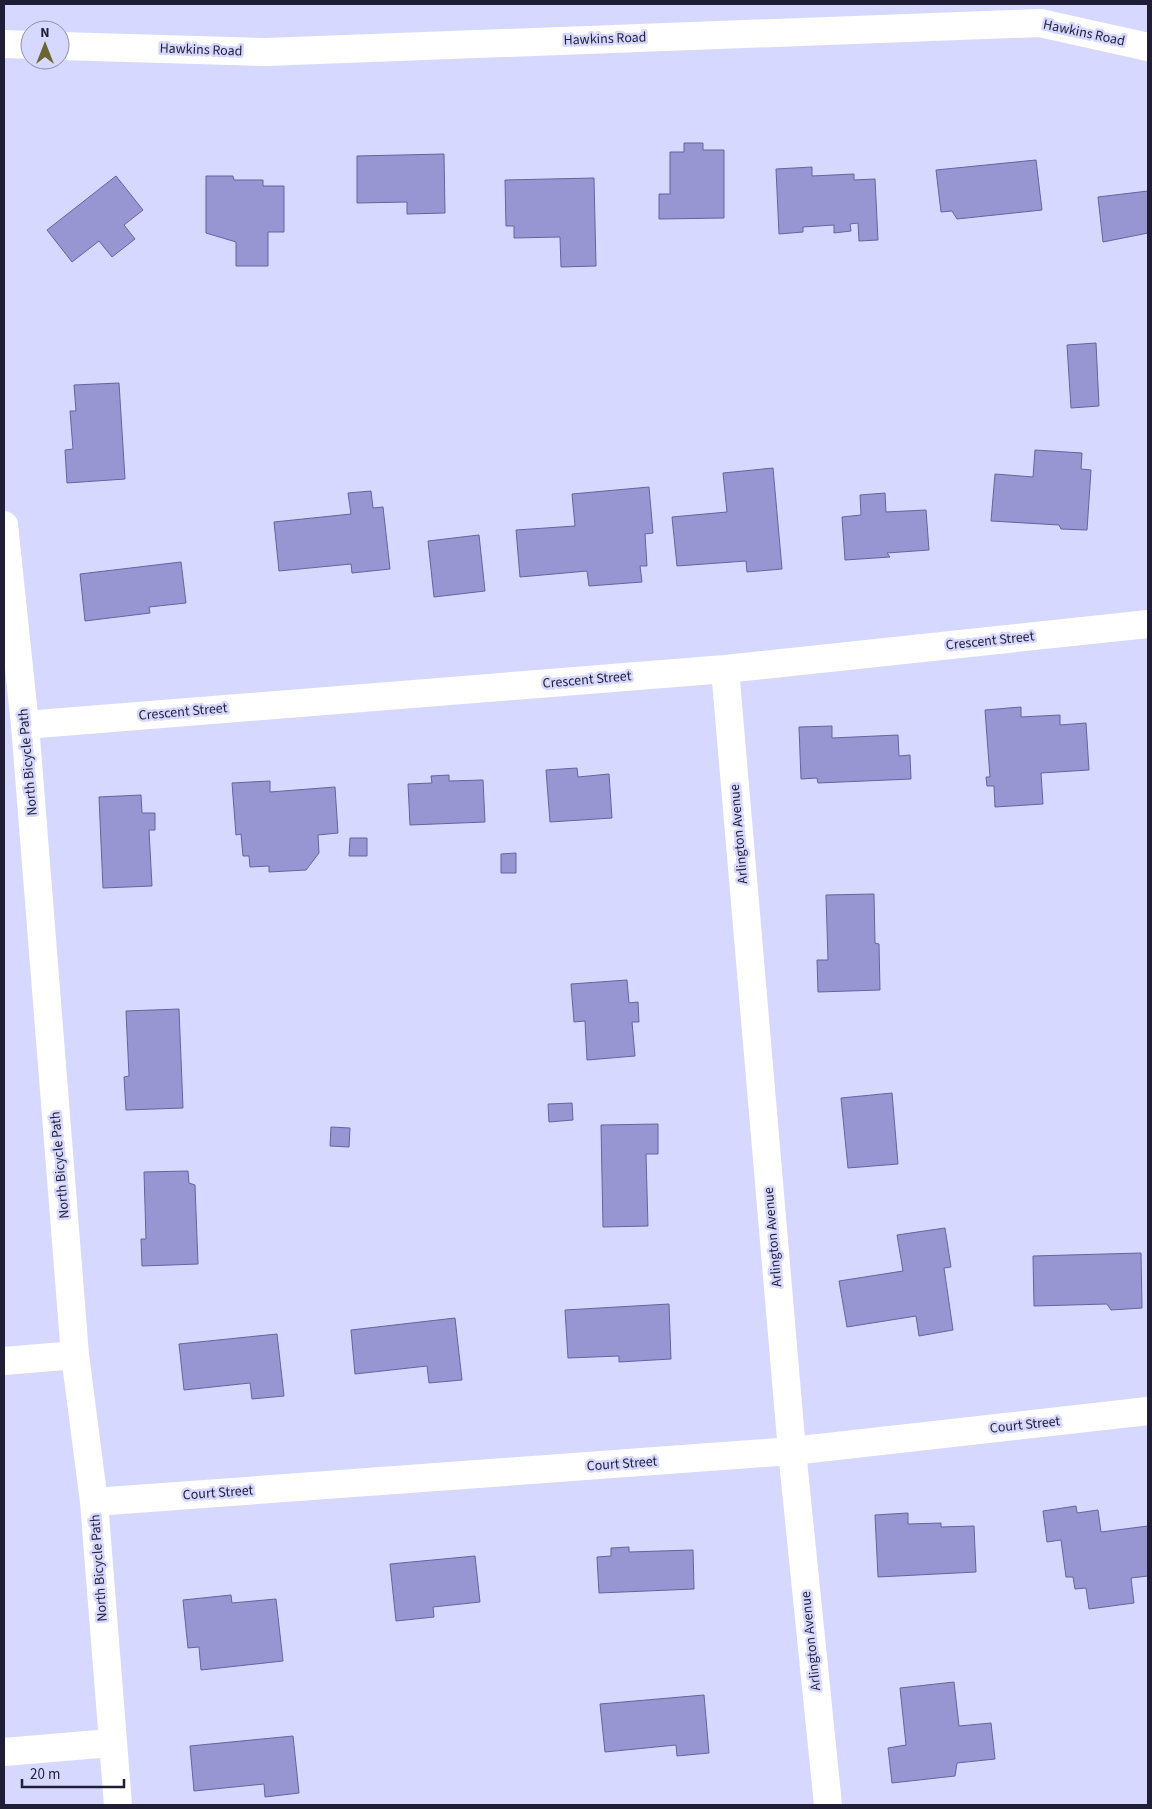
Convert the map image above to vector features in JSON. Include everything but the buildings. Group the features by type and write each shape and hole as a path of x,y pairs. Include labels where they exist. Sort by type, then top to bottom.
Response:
{"street":[{"name":"Hawkins Road","path":"70,46 266,52 1040,23 1148,47"},
{"path":"4,44 20,45"},
{"name":"North Bicycle Path","path":"4,525 25,724 75,1355 94,1502 111,1743 118,1805"},
{"name":"Crescent Street","path":"25,724 725,669 1148,624"},
{"name":"Arlington Avenue","path":"725,669 792,1451 828,1805"},
{"path":"4,1361 75,1355"},
{"name":"Court Street","path":"94,1502 792,1451 1148,1411"},
{"path":"4,1752 111,1743"}]}
